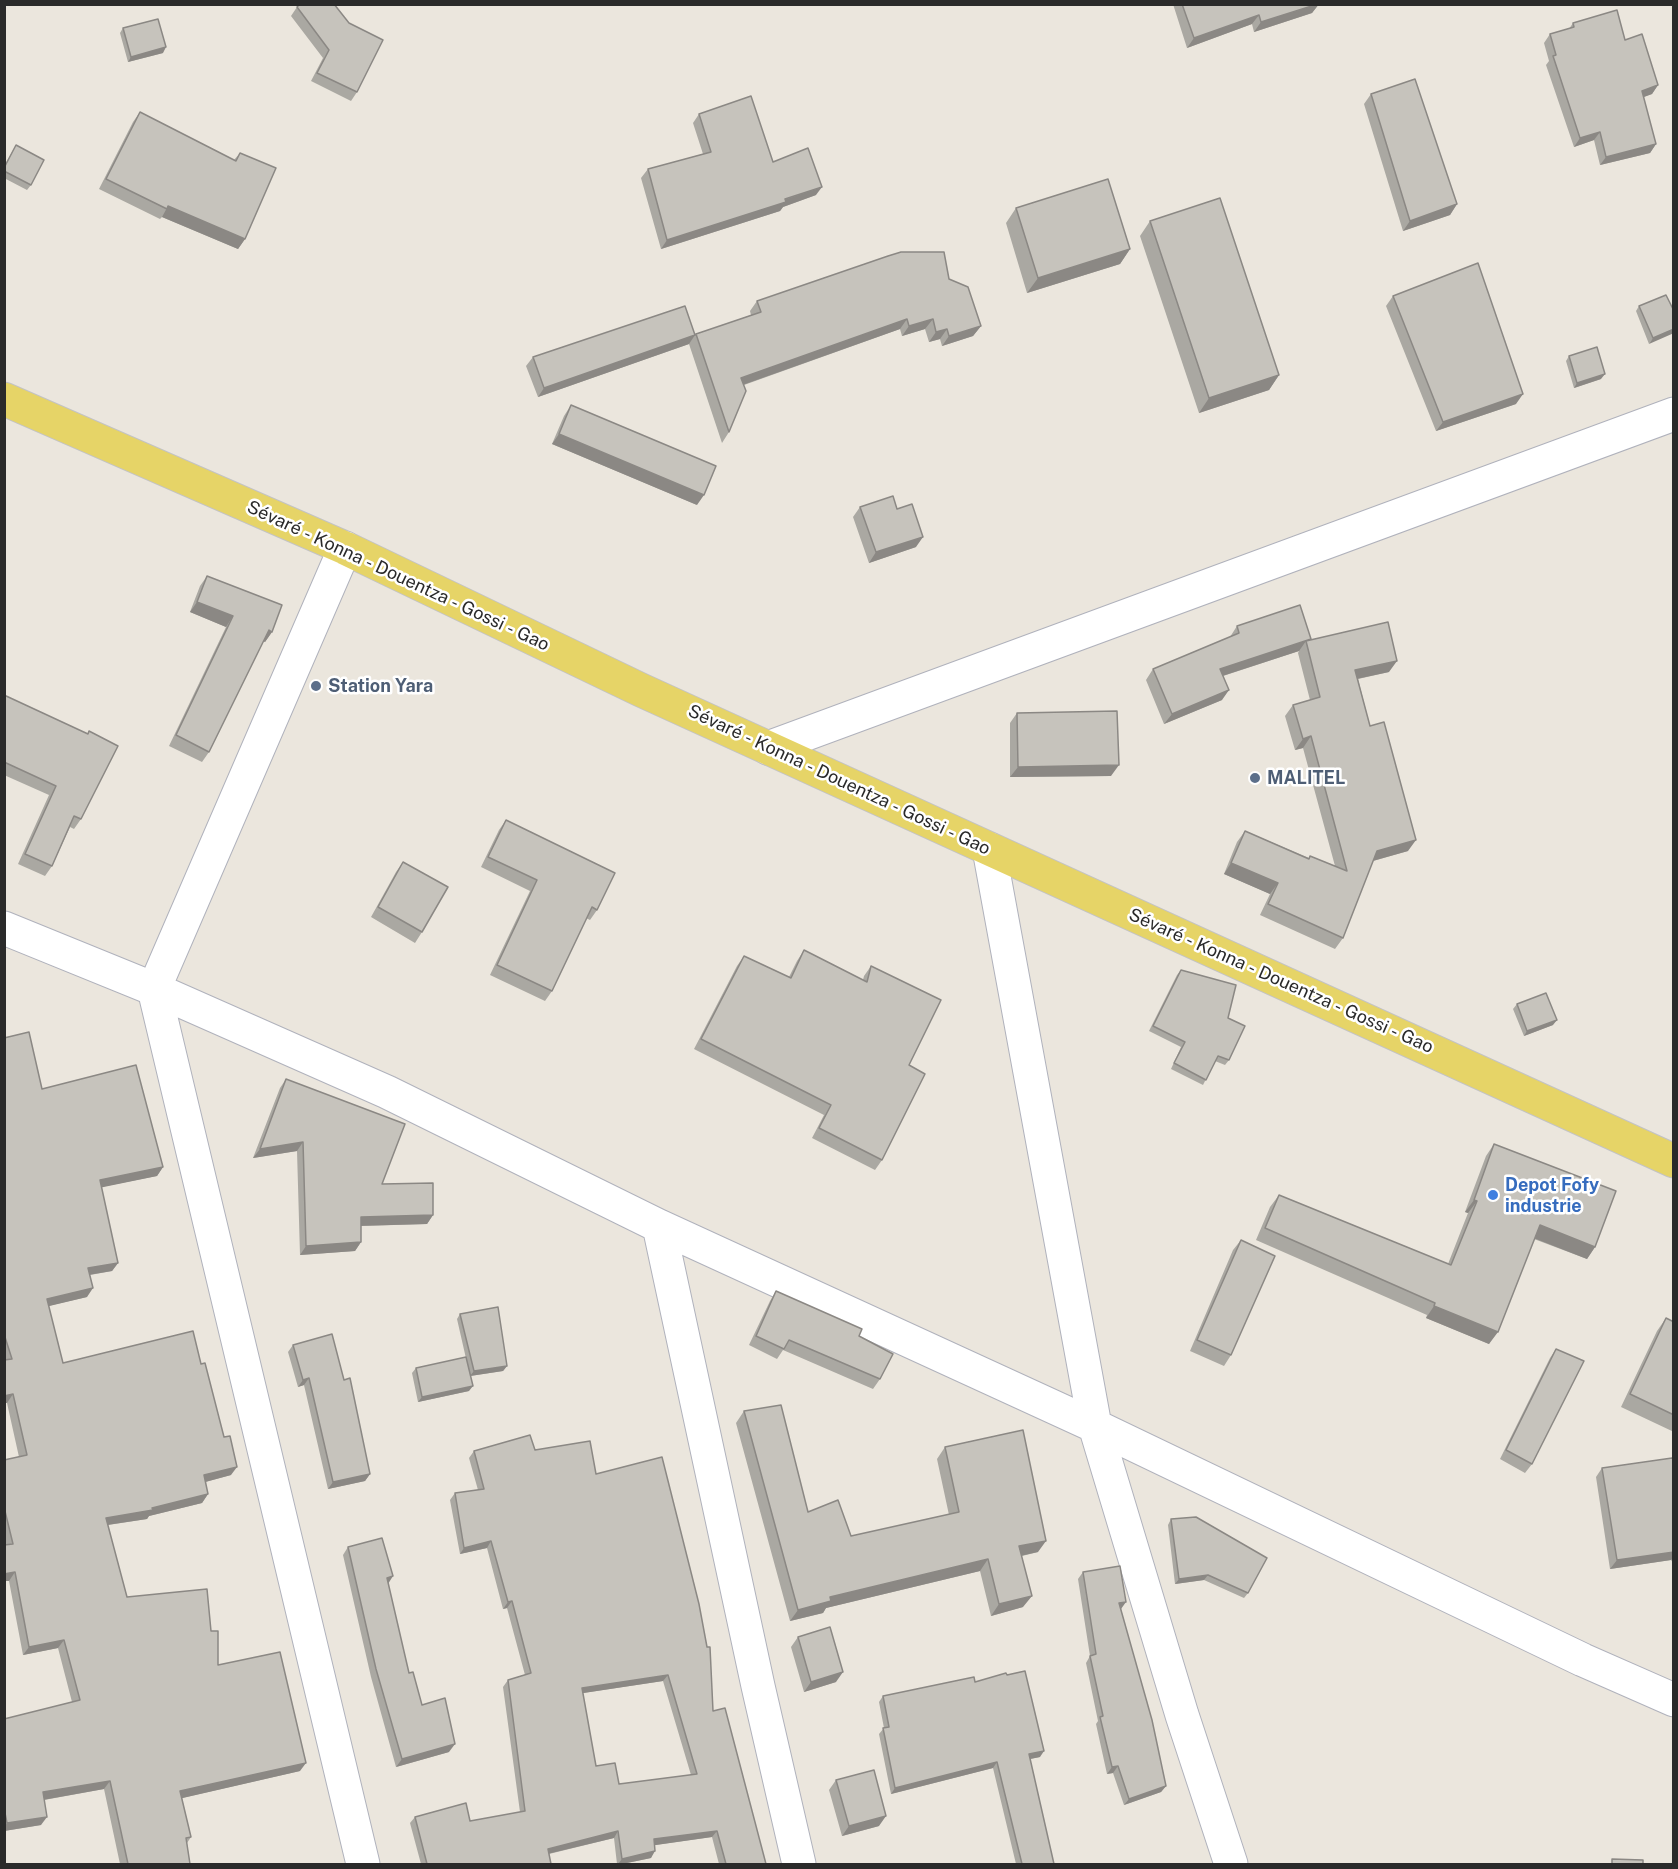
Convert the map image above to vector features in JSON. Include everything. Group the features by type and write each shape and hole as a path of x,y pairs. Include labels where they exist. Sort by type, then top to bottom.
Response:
{"main road":[{"name":"Sévaré - Konna - Douentza - Gossi - Gao","path":"4,399 345,548 768,748 1674,1161"}],"street":[{"path":"768,748 1674,414"},
{"path":"345,548 154,989 363,1864"},
{"path":"989,849 1095,1426 1182,1715 1231,1864"},
{"path":"4,928 154,989 387,1092 659,1226 1095,1426 1573,1655 1674,1700"},
{"path":"659,1226 758,1686 799,1864"}],"building":[{"path":"300,4 334,4 349,23 383,40 357,92 317,73 329,50 297,7"},
{"path":"1182,4 1318,4 1261,22 1259,15 1194,38"},
{"path":"1617,10 1625,40 1642,34 1658,85 1642,91 1656,144 1606,157 1600,132 1580,138 1553,56 1556,55 1550,34 1574,27 1573,23"},
{"path":"158,19 166,47 131,57 123,28"},
{"path":"1415,79 1457,204 1410,221 1371,94"},
{"path":"751,96 773,162 808,148 822,187 785,199 786,202 667,240 648,169 711,152 699,114"},
{"path":"140,112 236,161 240,153 276,168 245,239 168,206 167,209 106,179"},
{"path":"16,145 44,160 31,185 4,171"},
{"path":"1108,179 1130,249 1038,278 1016,208"},
{"path":"1220,198 1279,375 1209,398 1150,221"},
{"path":"901,252 944,252 949,279 968,287 981,326 949,336 947,329 936,332 933,319 909,326 907,319 741,378 746,391 729,432 696,334 761,312 757,301"},
{"path":"1478,263 1523,394 1443,422 1393,296"},
{"path":"1666,295 1674,311 1674,329 1653,338 1639,306"},
{"path":"685,306 695,335 544,388 533,357"},
{"path":"1597,347 1605,374 1577,383 1569,356"},
{"path":"571,405 716,466 704,495 559,434"},
{"path":"893,496 897,509 912,504 923,537 876,552 860,507"},
{"path":"207,576 282,605 272,632 269,630 209,752 176,735 233,616 197,602"},
{"path":"1300,605 1311,639 1220,669 1229,690 1172,714 1153,669 1239,633 1237,626"},
{"path":"1388,622 1397,661 1355,670 1370,726 1384,722 1416,840 1377,851 1343,938 1268,904 1278,883 1231,863 1245,831 1309,859 1310,856 1347,871 1311,736 1303,739 1293,705 1320,697 1306,641"},
{"path":"4,695 88,734 89,731 118,746 81,819 74,816 52,866 25,854 56,786 4,762"},
{"path":"1117,711 1119,765 1018,767 1017,713"},
{"path":"506,820 615,873 597,910 592,907 552,991 497,965 537,880 488,857"},
{"path":"403,862 448,887 422,932 378,907"},
{"path":"804,950 867,982 871,966 941,1000 909,1065 925,1074 882,1160 819,1128 831,1105 701,1039 744,956 791,978"},
{"path":"1181,970 1236,985 1228,1018 1245,1026 1229,1060 1218,1056 1206,1080 1174,1063 1185,1042 1153,1026"},
{"path":"1546,993 1557,1020 1527,1031 1517,1004"},
{"path":"29,1032 42,1089 136,1065 163,1167 100,1180 118,1263 88,1268 93,1288 47,1299 63,1363 193,1331 201,1364 205,1363 224,1437 230,1436 237,1467 204,1475 208,1494 152,1508 153,1510 106,1518 127,1597 207,1589 211,1631 218,1631 218,1665 280,1652 306,1763 180,1791 191,1837 186,1838 190,1864 128,1864 110,1781 43,1792 47,1817 7,1823 4,1808 4,1719 80,1700 64,1640 29,1647 15,1572 4,1574 4,1545 13,1544 4,1507 4,1460 27,1455 13,1394 4,1396 4,1360 12,1359 4,1334 4,1038"},
{"path":"286,1079 405,1124 382,1184 433,1183 433,1215 361,1217 361,1242 306,1246 303,1142 260,1149"},
{"path":"1494,1144 1616,1191 1595,1247 1540,1225 1498,1332 1434,1306 1435,1303 1265,1228 1279,1195 1451,1265 1477,1201 1474,1200"},
{"path":"1241,1240 1275,1256 1231,1355 1197,1340"},
{"path":"776,1291 862,1329 859,1336 893,1354 880,1379 789,1340 784,1349 756,1336"},
{"path":"498,1307 507,1366 474,1371 460,1314"},
{"path":"1666,1318 1674,1322 1674,1415 1630,1394"},
{"path":"332,1334 344,1380 350,1378 370,1474 333,1482 309,1378 303,1380 293,1345"},
{"path":"1556,1349 1584,1361 1532,1464 1506,1450"},
{"path":"466,1357 473,1386 422,1397 416,1368"},
{"path":"781,1405 808,1512 838,1500 851,1536 959,1512 945,1447 1023,1430 1046,1541 1019,1546 1032,1596 999,1604 988,1559 830,1597 831,1601 798,1610 744,1411"},
{"path":"530,1435 535,1450 590,1441 596,1474 662,1457 699,1604 707,1647 710,1647 713,1711 725,1708 766,1864 726,1864 717,1831 654,1839 655,1851 622,1859 618,1831 548,1849 551,1864 427,1864 415,1817 466,1803 470,1821 525,1811 508,1680 531,1673 512,1601 508,1602 491,1541 464,1548 455,1493 484,1489 474,1451","holes":["668,1675 697,1774 619,1784 615,1763 596,1766 582,1688"]},
{"path":"1672,1458 1674,1460 1674,1552 1617,1560 1602,1468"},
{"path":"1196,1517 1267,1558 1248,1593 1208,1575 1179,1579 1171,1519"},
{"path":"382,1538 393,1576 387,1578 409,1673 413,1672 422,1705 445,1698 455,1744 402,1759 376,1669 348,1547"},
{"path":"1120,1566 1126,1602 1119,1603 1152,1720 1166,1786 1129,1799 1118,1766 1112,1767 1100,1717 1103,1716 1090,1656 1096,1654 1083,1572"},
{"path":"830,1627 843,1672 811,1682 798,1637"},
{"path":"1025,1671 1044,1751 1029,1754 1054,1864 1022,1864 997,1762 895,1788 883,1728 889,1727 883,1696 974,1677 975,1682 1006,1673 1007,1675"},
{"path":"874,1770 886,1816 849,1826 836,1780"},
{"path":"1612,1859 1643,1860 1643,1864 1612,1864"}],"place":[{"name":"Station Yara","path":"316,686"},
{"name":"MALITEL","path":"1255,778"},
{"name":"Depot Fofy industrie","path":"1493,1195"}]}
